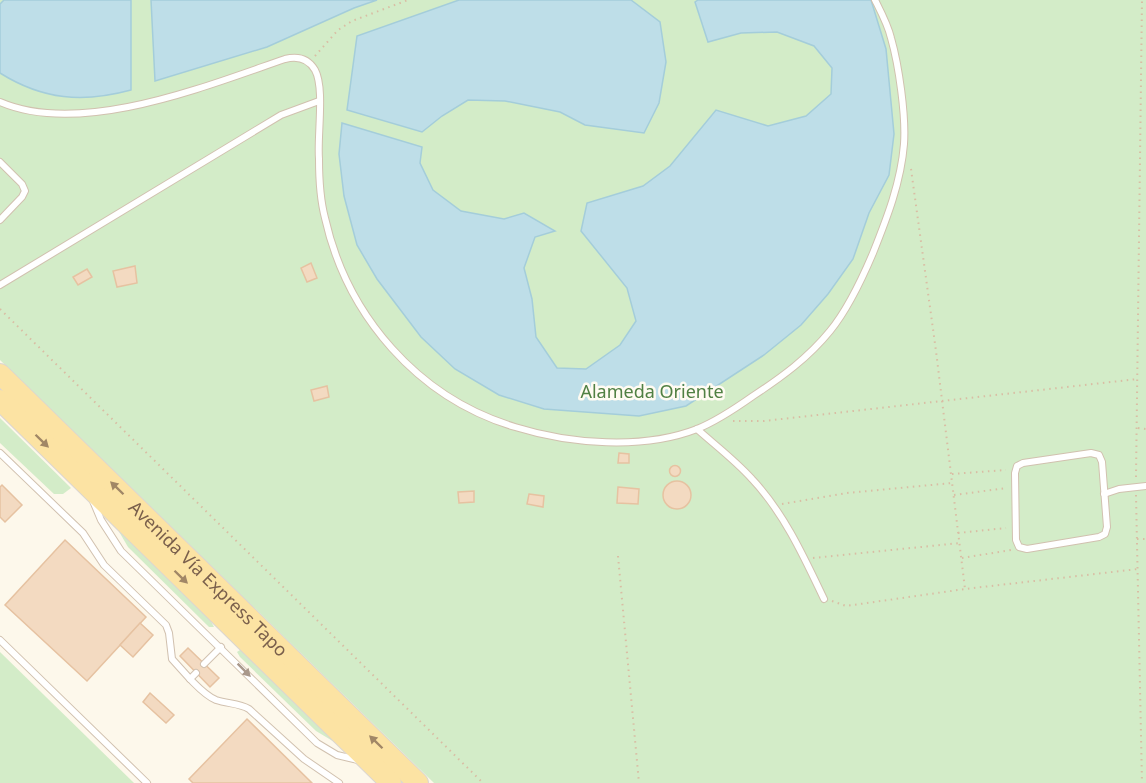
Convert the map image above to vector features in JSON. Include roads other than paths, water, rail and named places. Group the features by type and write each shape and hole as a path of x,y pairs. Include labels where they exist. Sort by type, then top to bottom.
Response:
{"main road":[{"name":"Avenida Vía Express Tapo","path":"0,374 418,783"},
{"name":"Avenida Vía Express Tapo","path":"0,400 391,783"}],"lane":[{"path":"0,102 19,110 43,114 113,110 198,89 285,58 301,58 310,63 319,80 318,158 324,215 336,260 362,310 380,336 406,364 436,390 457,403 516,428 608,442 655,440 697,429 715,420 790,371 832,328 867,268 898,181 904,144 903,114 891,38 875,0"},
{"path":"0,285 281,115 319,100"},
{"path":"0,162 22,184 25,191 22,198 0,220"},
{"path":"697,429 752,477 774,505 805,559 824,599"},
{"path":"0,453 82,533 104,565 165,625 169,633 172,659 190,679 209,697 240,704 249,709 304,759 339,783"},
{"path":"1095,453 1102,462 1104,494 1107,527 1102,536 1027,549 1019,547 1016,540 1015,470 1023,463 1095,453"},
{"path":"86,484 101,520 121,552 317,743 337,755 370,762"},
{"path":"1104,494 1136,486 1146,486"},
{"path":"0,640 147,783"},
{"path":"0,647 11,651"},
{"path":"204,664 220,647"},
{"path":"190,679 196,673"}],"water":[{"path":"4,0 131,0 131,90 96,97 48,94 16,82 0,73 0,4"},
{"path":"151,0 377,0 267,47 155,81"},
{"path":"459,0 631,0 660,22 666,62 659,103 644,133 585,125 560,112 505,101 468,100 422,132 347,110 357,36"},
{"path":"698,0 871,0 886,49 894,134 889,175 869,213 853,259 828,294 801,325 764,355 686,406 639,416 544,409 499,395 455,369 421,337 377,279 357,245 344,196 339,154 342,123 422,147 420,163 433,190 461,211 504,219 524,213 555,231 535,237 524,268 532,299 536,337 557,368 586,369 620,345 636,321 627,288 581,231 587,203 643,186 670,166 716,110 768,126 806,116 831,94 832,68 814,46 777,32 741,33 708,42 695,2"}],"park label":[{"name":"Alameda Oriente","path":"652,391"}]}
